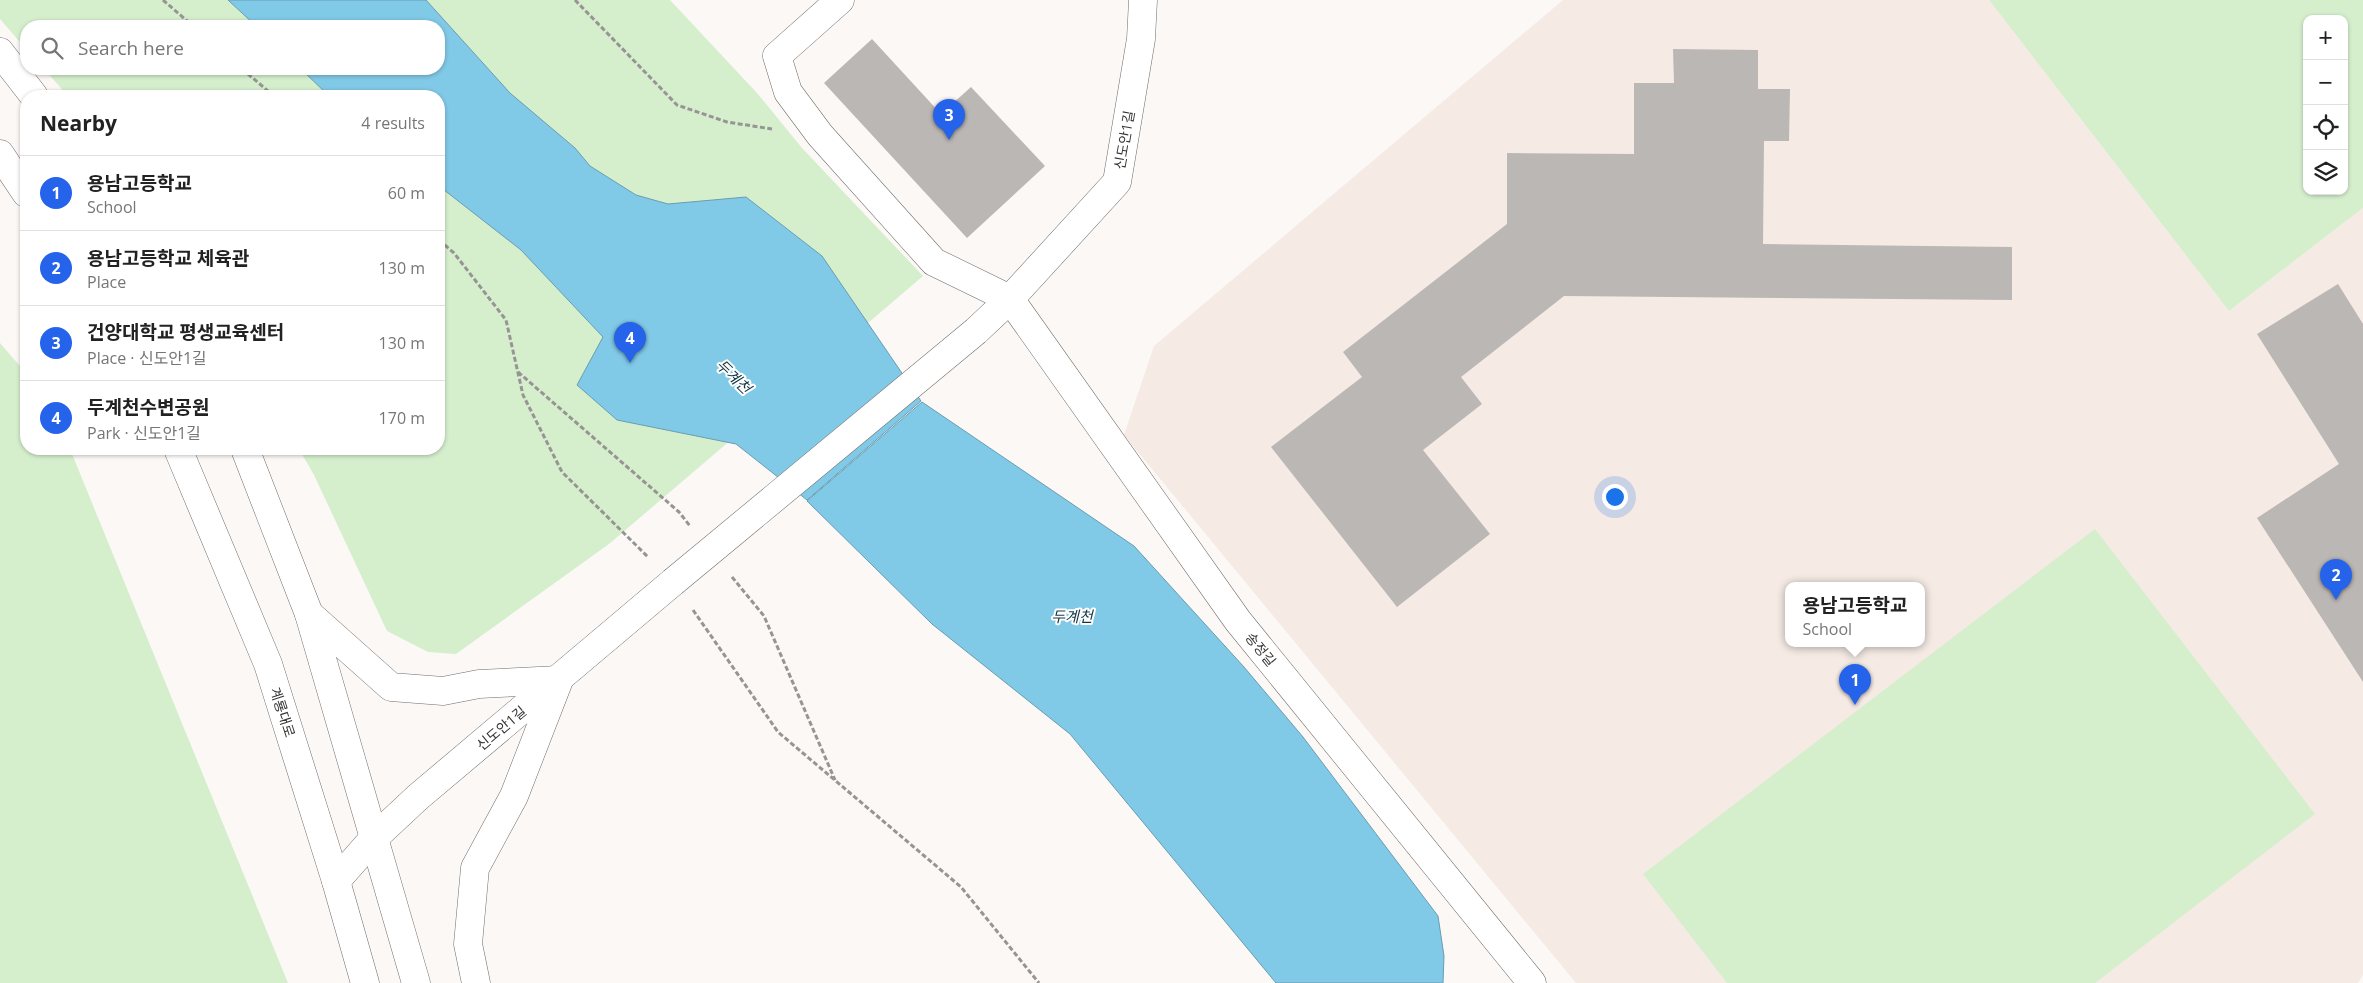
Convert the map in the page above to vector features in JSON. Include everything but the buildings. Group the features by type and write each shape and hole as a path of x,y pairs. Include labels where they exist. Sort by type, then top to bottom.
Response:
{"street":[{"path":"840,0 777,56 788,92 820,136 934,262 1010,300"},
{"name":"신도안1길","path":"336,881 373,839 418,797 673,582 976,332 1010,300 1117,182 1141,38 1143,0"},
{"path":"0,52 29,90"},
{"path":"0,154 20,184"},
{"name":"송정길","path":"1010,300 1238,621 1532,983"},
{"name":"계룡대로","path":"181,455 268,664 336,881 365,983"},
{"path":"247,455 309,614 339,710 373,839 416,983"},
{"path":"309,614 391,687 443,692 479,684 559,680 514,796 475,868 468,944 476,983"}],"path":[{"path":"163,0 186,20"},
{"path":"575,0 677,105 727,122 820,136"},
{"path":"249,75 267,90"},
{"path":"445,245 454,253 506,320 523,395 562,472 673,582 778,732 961,887 1039,983"}],"shaded area":[{"path":"1563,0 1989,0 2229,311 2363,208 2363,975 2358,983 1576,983 1124,435 1154,346"}],"green space":[{"path":"0,0 670,0 757,93 802,148 923,276 609,544 456,654 428,652 387,631 314,475 302,455 445,455 445,90 63,90 49,75 445,75 445,20 20,20 20,42 0,19"},
{"path":"1989,0 2363,0 2363,208 2229,311"},
{"path":"0,343 20,366 20,455 72,455 288,983 0,983"},
{"path":"2095,529 2315,814 2095,983 1727,983 1643,874"}],"water":[{"name":"두계천","path":"228,0 426,0 444,20 250,20"},
{"name":"두계천","path":"445,21 510,93 575,148 590,166 636,195 668,204 746,197 822,256 921,401 807,500 736,444 617,420 577,385 603,337 521,250 445,191 445,90 323,90 307,75 445,75"},
{"name":"두계천","path":"922,402 1134,546 1244,667 1303,737 1438,916 1444,956 1443,983 1276,983 1070,734 932,624 807,501"}],"place":[{"name":"건양대학교 평생교육센터","path":"949,140"},
{"name":"두계천수변공원","path":"630,363"},
{"name":"용남고등학교 체육관","path":"2336,600"},
{"name":"용남고등학교","path":"1855,705"}]}
